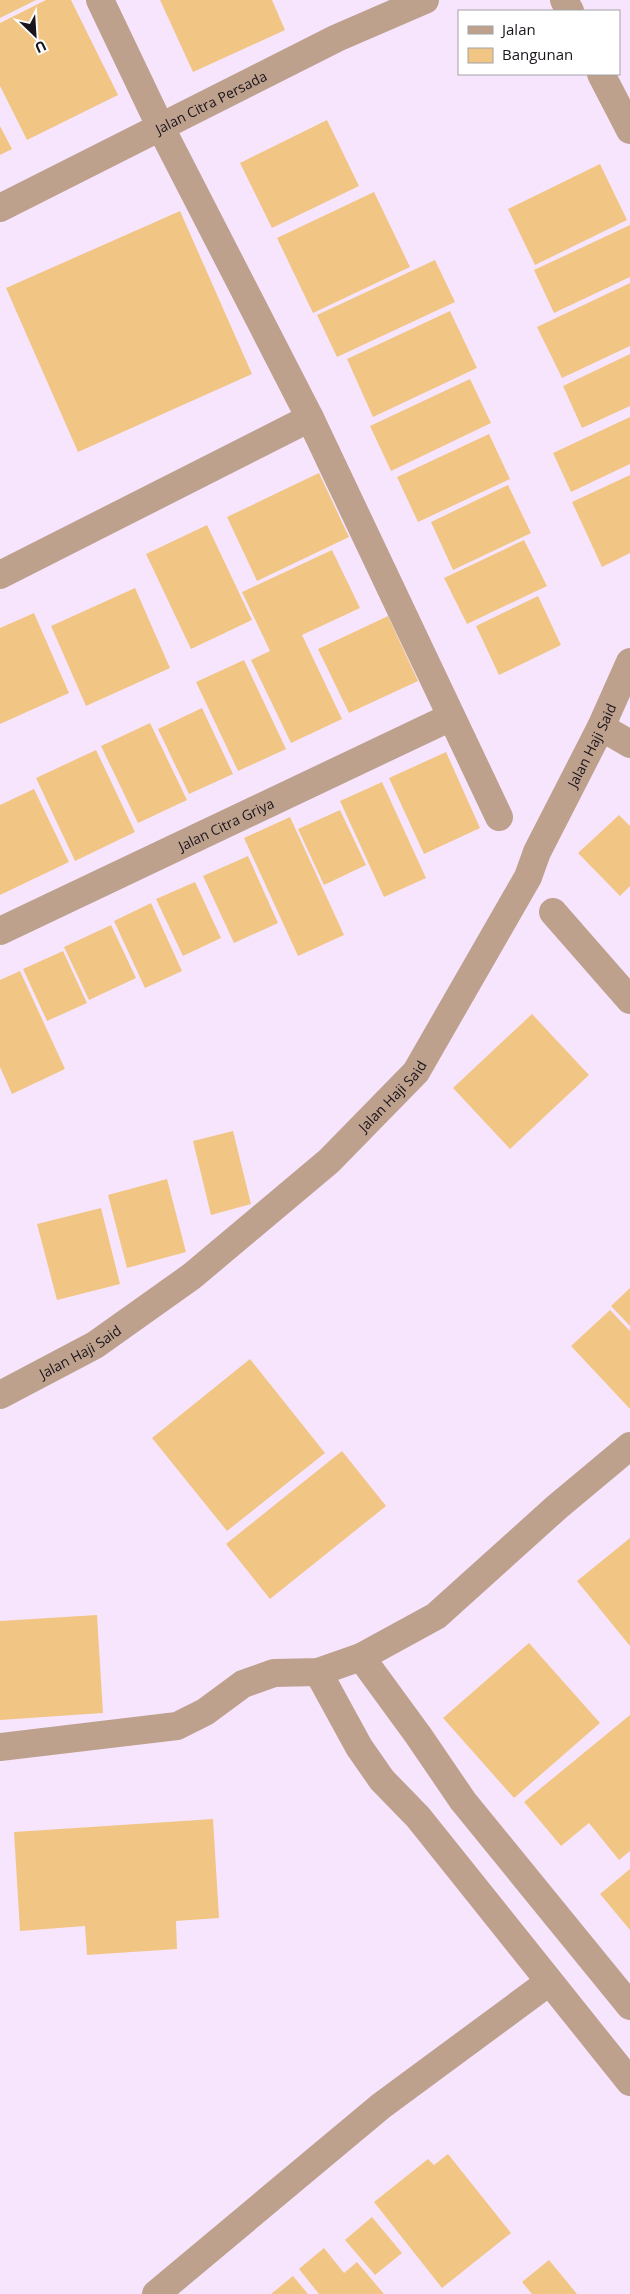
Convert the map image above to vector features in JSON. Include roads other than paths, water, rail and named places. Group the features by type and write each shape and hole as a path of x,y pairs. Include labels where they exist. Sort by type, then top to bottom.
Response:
{"street":[{"path":"100,0 162,128 310,418 499,816"},
{"name":"Jalan Citra Persada","path":"0,208 162,128 337,38 425,0"},
{"path":"602,75 630,130"},
{"path":"0,575 310,418"},
{"name":"Jalan Haji Said","path":"0,1395 95,1345 192,1276 329,1161 416,1072 528,877 537,852 600,727 630,662"},
{"name":"Jalan Citra Griya","path":"0,931 451,717"},
{"path":"600,727 630,744"},
{"path":"553,912 630,1000"},
{"path":"0,1747 178,1726 205,1712 243,1684 274,1673 318,1672 361,1657 436,1616 557,1507 630,1446"},
{"path":"361,1657 463,1802 630,2006"},
{"path":"318,1672 359,1747 382,1780 418,1817 630,2082"},
{"path":"156,2294 381,2106 549,1982"}]}
